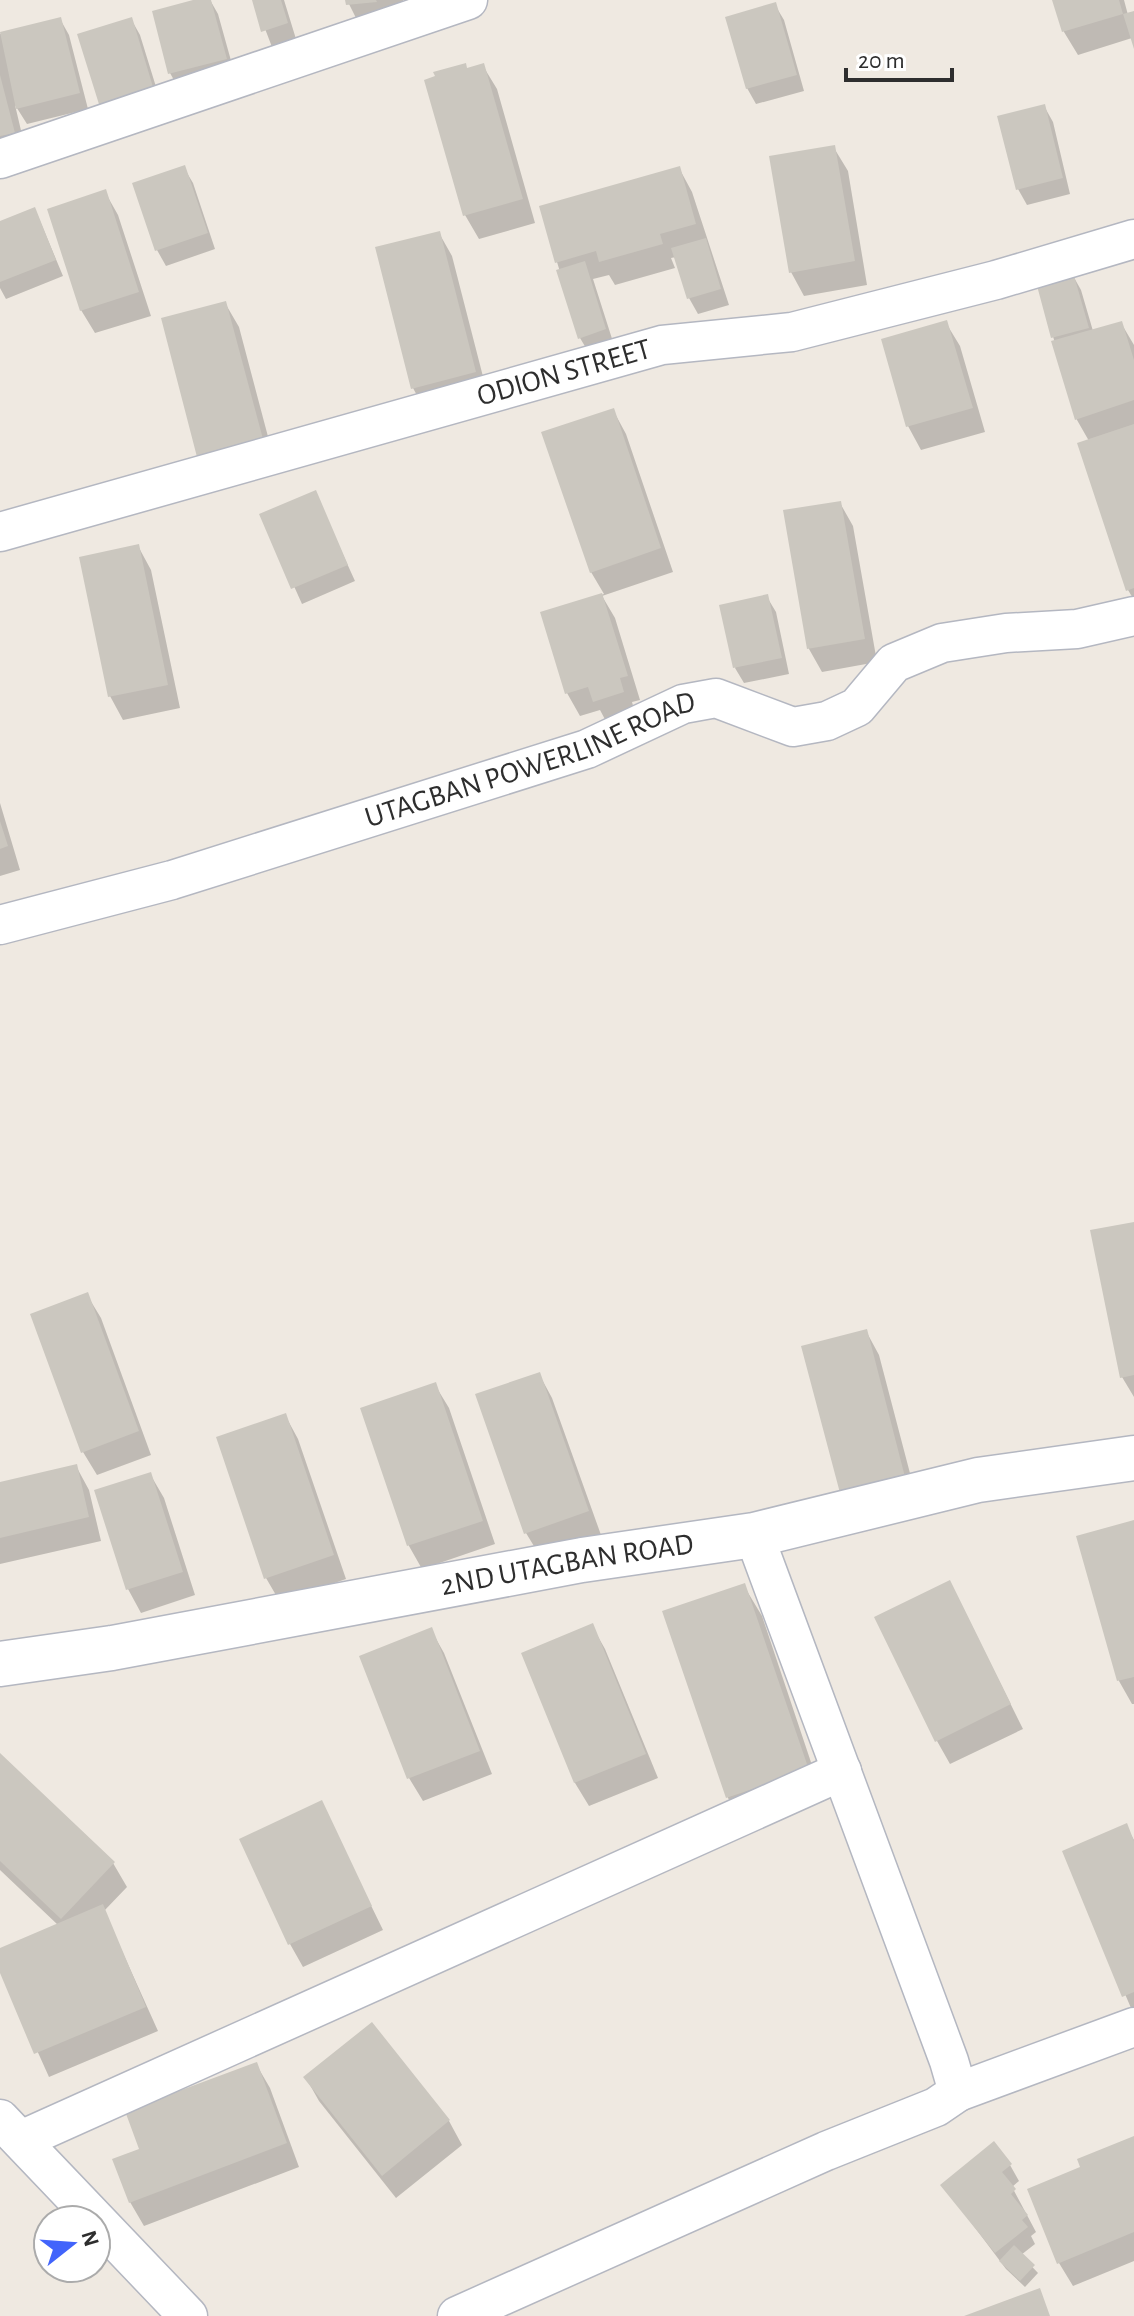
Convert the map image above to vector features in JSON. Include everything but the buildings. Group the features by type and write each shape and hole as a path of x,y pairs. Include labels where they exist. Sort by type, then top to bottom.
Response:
{"street":[{"path":"0,159 468,0"},
{"name":"ODION STREET","path":"0,532 662,345 792,332 996,280 1134,239"},
{"name":"UTAGBAN POWERLINE ROAD","path":"0,925 172,880 587,749 683,704 716,698 793,727 827,721 857,707 894,663 942,643 1006,633 1077,629 1134,616"},
{"name":"2ND UTAGBAN ROAD","path":"4,1658 112,1648 582,1560 754,1535 978,1480 1134,1458"},
{"path":"754,1535 958,2092"},
{"path":"188,2316 10,2129 842,1771"},
{"path":"457,2316 826,2151 936,2107 958,2092 1134,2027"}]}
